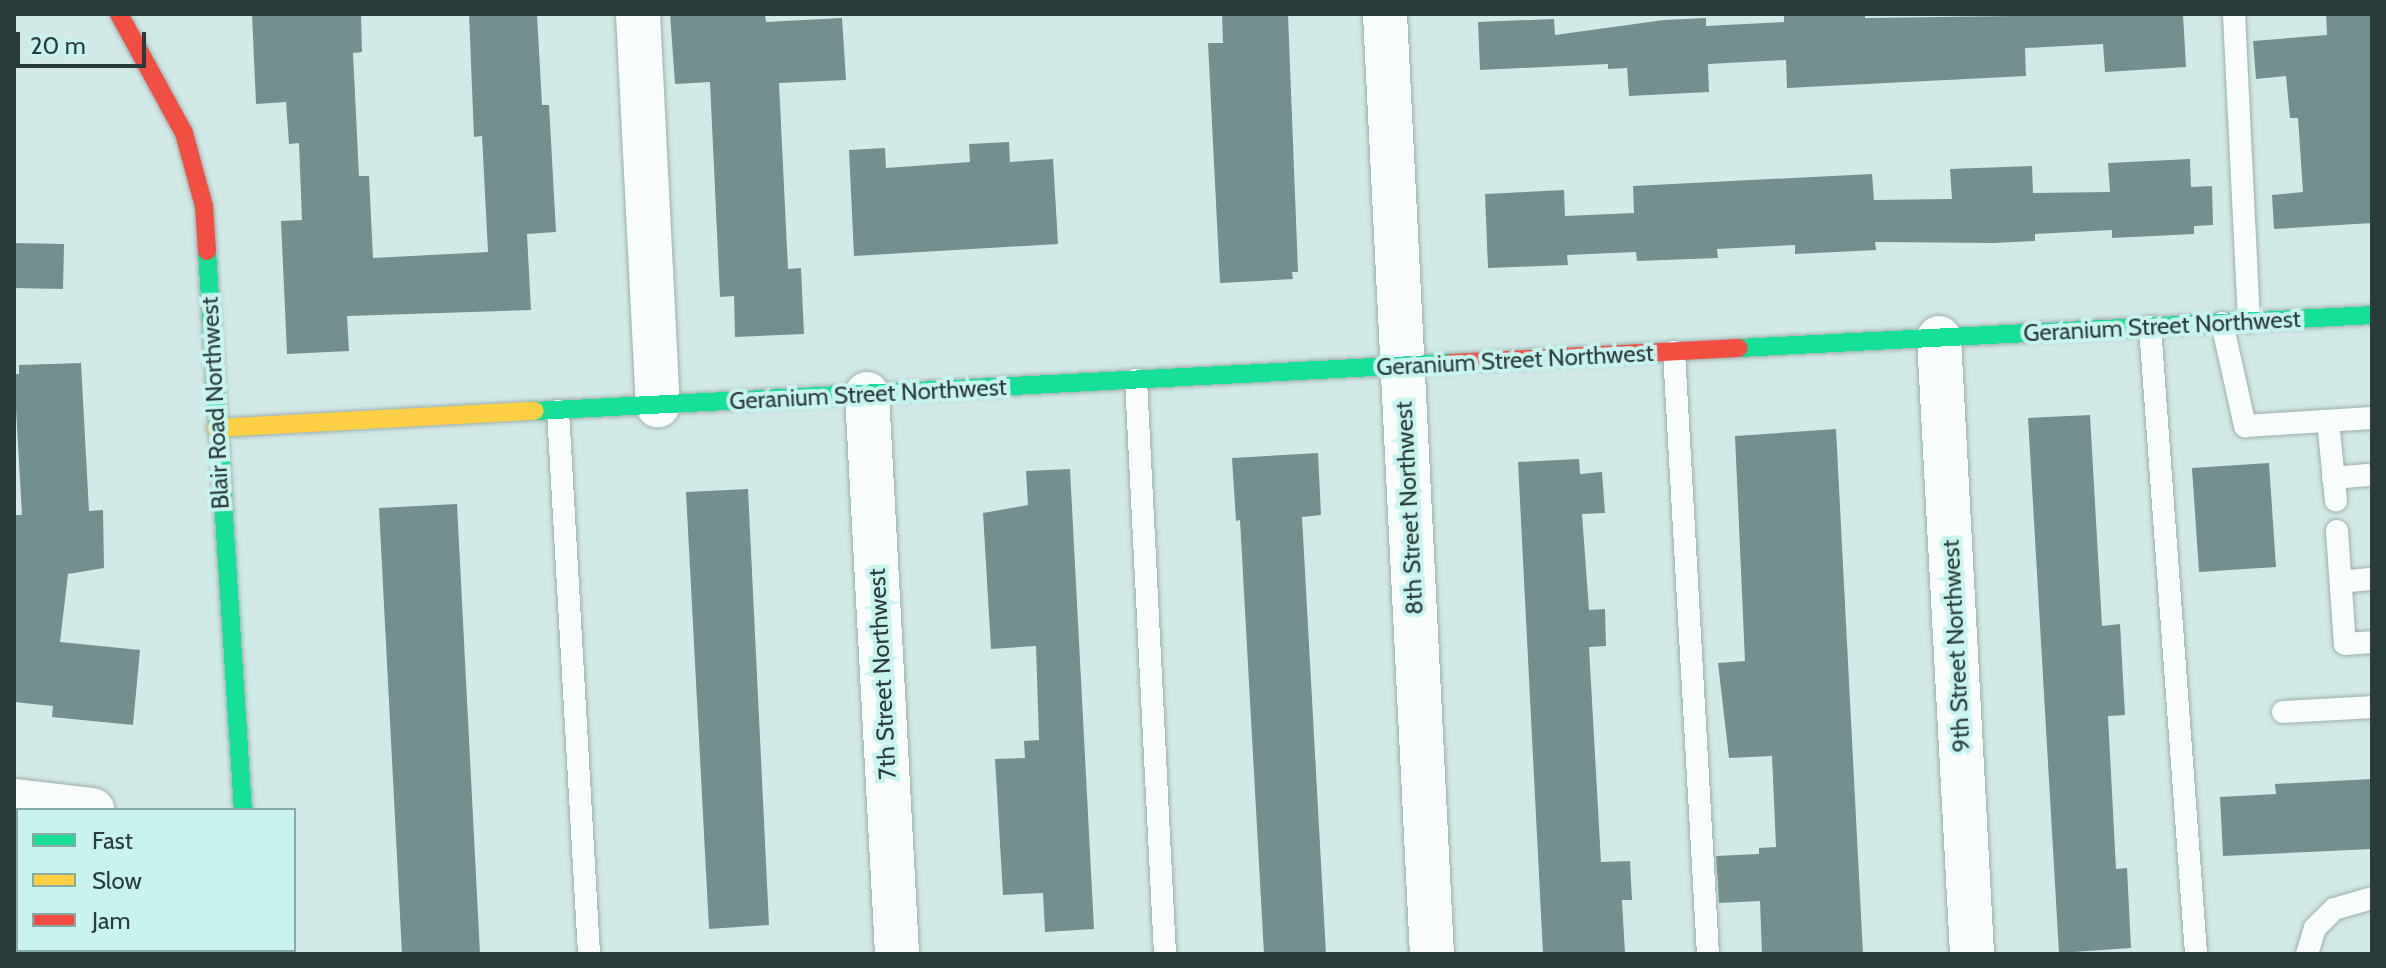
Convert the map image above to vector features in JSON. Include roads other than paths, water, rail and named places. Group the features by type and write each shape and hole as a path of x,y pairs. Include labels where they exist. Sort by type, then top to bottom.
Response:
{"street":[{"name":"Blair Road Northwest","path":"119,14 174,110 199,182 243,808"},
{"path":"638,14 658,405"},
{"name":"8th Street Northwest","path":"1385,14 1432,954"},
{"name":"Geranium Street Northwest","path":"216,428 2372,315"},
{"name":"9th Street Northwest","path":"1939,338 1972,954"},
{"name":"7th Street Northwest","path":"867,394 897,954"},
{"path":"14,801 75,808"}],"lane":[{"path":"2234,14 2249,322"},
{"path":"2222,323 2245,426 2372,418"},
{"path":"2150,327 2196,954"},
{"path":"1674,352 1708,954"},
{"path":"1136,380 1165,954"},
{"path":"558,411 589,954"},
{"path":"2328,421 2335,490 2367,475"},
{"path":"2337,531 2345,644 2372,642"},
{"path":"2341,582 2372,579"},
{"path":"2283,712 2372,707"},
{"path":"2307,954 2315,928 2334,909 2372,898"}]}
